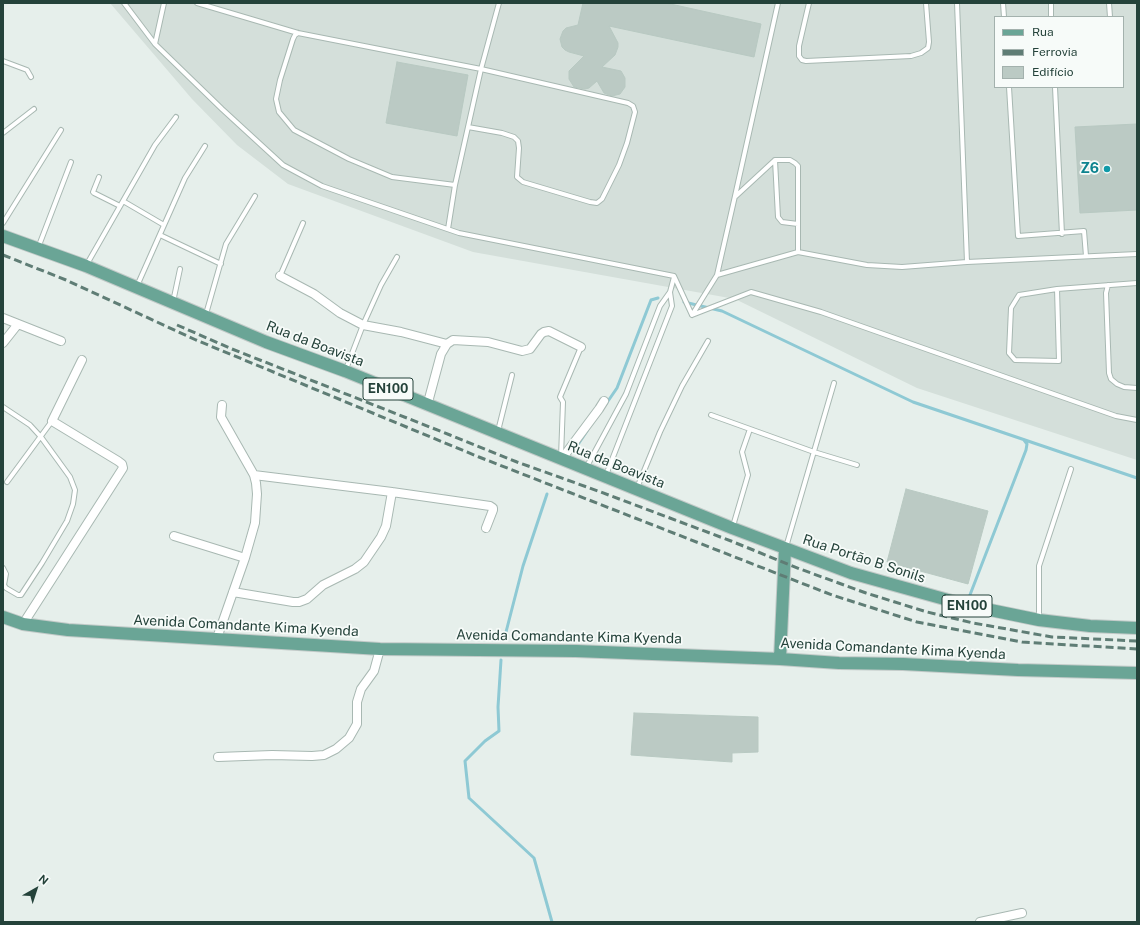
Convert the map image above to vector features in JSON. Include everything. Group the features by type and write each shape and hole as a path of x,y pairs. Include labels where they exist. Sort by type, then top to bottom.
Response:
{"main road":[{"name":"Rua da Boavista","path":"3,236 38,250 86,266 273,345 345,372 497,434 537,448 561,460 772,544"},
{"name":"Rua Portão B Sonils","path":"772,544 803,554 851,573 918,593 966,605 1039,620 1090,626 1137,628"},
{"path":"780,659 785,549"},
{"name":"Avenida Comandante Kima Kyenda","path":"3,616 23,624 68,630 380,649 576,651 806,660 839,663 918,664 1018,670 1137,673"}],"street":[{"path":"280,276 314,294 340,313 363,325 401,332 447,344"},
{"path":"3,318 61,341"},
{"path":"3,343 18,324"},
{"path":"427,406 441,354 447,344 453,340 488,342 522,351 530,349 540,334 549,331 582,347"},
{"path":"23,624 124,468 118,461 52,421 82,360"},
{"path":"561,460 604,401"},
{"path":"217,638 245,558 255,523 257,494 254,476 225,424 221,413 222,405"},
{"path":"254,476 392,492 491,507 493,510 486,528"},
{"path":"233,592 299,602 307,599 323,585 355,569 364,562 384,532 392,492"},
{"path":"174,536 245,558"},
{"path":"218,757 272,755 312,756 324,755 336,749 349,738 357,724 357,702 361,690 374,671 380,649"},
{"path":"980,922 1022,913"}],"lane":[{"path":"124,3 155,44 222,109 284,165 322,186 459,233 674,276"},
{"path":"155,44 164,3"},
{"path":"197,3 298,33 481,69 628,103 633,106 635,112 619,165 602,199 597,203 523,182 517,177 518,141 514,137 502,133 468,127"},
{"path":"448,229 455,185 481,69 499,3"},
{"path":"692,315 717,275 736,196 778,3"},
{"path":"809,3 799,46 799,56 802,60 806,61 911,56 921,53 928,48 929,42 926,3"},
{"path":"957,3 967,262"},
{"path":"1003,3 1004,16"},
{"path":"1050,3 1051,16"},
{"path":"1108,3 1110,16"},
{"path":"298,33 293,39 280,80 276,99 279,112 294,130 349,159 392,176 455,185"},
{"path":"3,61 27,70 31,77"},
{"path":"1009,88 1018,236 1062,234 1084,231 1086,256"},
{"path":"1055,88 1062,234"},
{"path":"3,133 34,109"},
{"path":"86,266 155,144 176,118"},
{"path":"3,222 61,130"},
{"path":"136,288 185,178 204,146"},
{"path":"736,196 775,160 790,160 798,166 798,252"},
{"path":"775,160 778,217 782,222 798,224"},
{"path":"38,250 71,162"},
{"path":"98,177 93,192 120,206"},
{"path":"205,317 226,244 255,196"},
{"path":"123,201 164,225"},
{"path":"280,276 303,223"},
{"path":"160,235 221,264"},
{"path":"717,275 798,252 867,265 895,266 1137,254"},
{"path":"345,372 363,325 381,285 397,257"},
{"path":"172,302 180,269"},
{"path":"586,469 626,394 660,306 670,292 674,276"},
{"path":"674,276 692,315"},
{"path":"1057,289 1059,361 1015,360 1009,353 1011,308 1019,295 1057,289 1137,283"},
{"path":"1108,285 1106,293 1109,373 1111,379 1117,384 1124,387 1137,388"},
{"path":"606,477 672,306 670,292"},
{"path":"692,315 751,292 821,312 1116,416 1137,420"},
{"path":"636,490 660,432 682,386 708,341"},
{"path":"561,460 563,402 560,396 582,347"},
{"path":"497,434 512,375"},
{"path":"785,549 834,383"},
{"path":"3,407 30,425 41,437 70,477 75,490 73,504 63,527 21,595 6,588 4,585 6,574 3,568"},
{"path":"711,415 814,452 856,465"},
{"path":"7,482 52,421"},
{"path":"732,528 748,475 742,452 750,429"},
{"path":"1039,620 1039,566 1071,469"}],"shaded area":[{"path":"110,3 1137,3 1137,460 917,388 735,299 473,252 288,184 237,145 192,99"}],"building":[{"path":"583,3 666,3 761,24 754,57 609,26 618,43 618,47 615,55 602,67 621,71 625,78 625,87 620,94 612,96 604,93 597,81 589,88 585,89 574,87 569,79 569,71 584,56 565,50 562,47 560,39 566,28 578,25"},
{"path":"397,62 468,75 457,136 386,123"},
{"name":"Z6","path":"1137,124 1137,210 1080,213 1075,127"},
{"path":"906,489 988,511 968,584 887,562"},
{"path":"634,713 758,717 758,752 732,753 732,762 631,755"}],"waterway":[{"path":"606,404 617,388 651,300 658,298"},
{"path":"684,302 722,311 913,402 1137,478"},
{"path":"577,446 587,431"},
{"path":"968,600 1026,450 1027,444 1024,440"},
{"path":"506,632 523,566 547,494"},
{"path":"501,660 498,707 499,731 485,741 465,761 469,798 534,858 552,922"}],"railway":[{"path":"3,255 66,280 196,340 479,457 832,595 917,622 1022,642 1137,649"},
{"path":"177,325 232,349 517,462 598,491 866,593 927,612 973,623 1052,637 1137,641"}],"place":[{"name":"Z6","path":"1107,169"}]}
